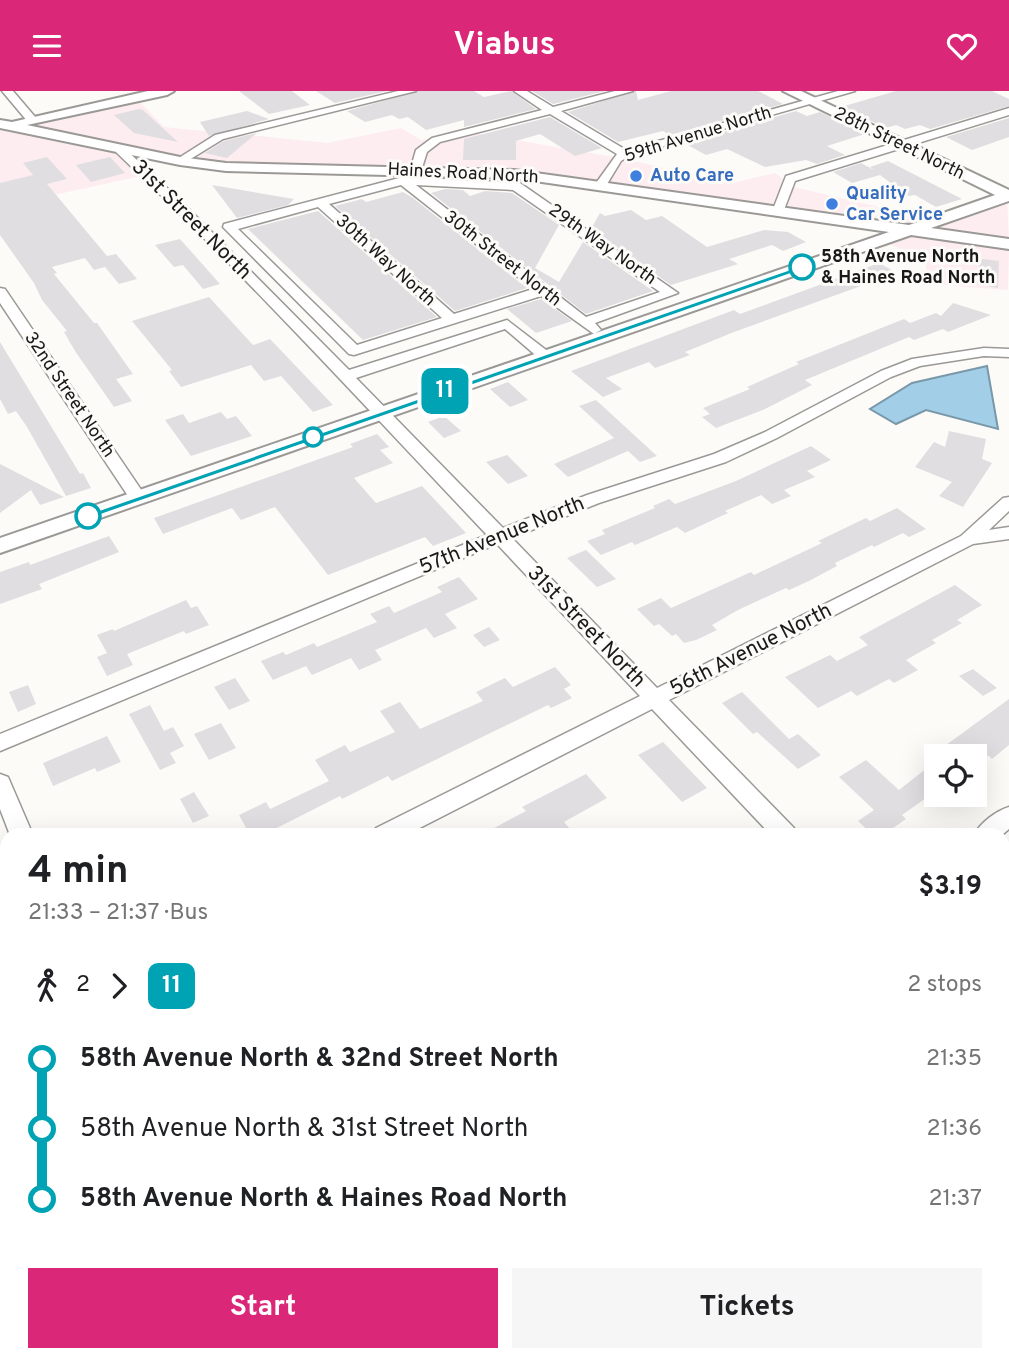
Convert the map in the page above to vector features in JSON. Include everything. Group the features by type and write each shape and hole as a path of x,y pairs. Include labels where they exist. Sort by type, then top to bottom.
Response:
{"street":[{"path":"7,91 32,120"},
{"path":"3,126 167,91"},
{"path":"180,161 219,137 411,91"},
{"path":"519,91 625,154"},
{"path":"542,291 354,351 229,227 410,176 422,151 436,140 628,91"},
{"name":"28th Street North","path":"790,91 1009,196"},
{"name":"59th Avenue North","path":"600,186 617,159 625,154 850,91"},
{"path":"779,212 790,179 1009,111"},
{"path":"71,112 63,122 64,127 88,135 92,143"},
{"name":"Haines Road North","path":"3,126 120,150 226,167 410,176 514,173 1009,244"},
{"name":"31st Street North","path":"120,150 173,199 382,413 779,828"},
{"name":"30th Street North","path":"410,176 542,291 601,336"},
{"name":"29th Way North","path":"410,176 516,186 671,293 585,322"},
{"path":"0,547 1009,196"},
{"name":"30th Way North","path":"320,203 451,319"},
{"name":"32nd Street North","path":"0,292 138,498"},
{"path":"346,376 508,324 545,356"},
{"name":"57th Avenue North","path":"0,743 593,499 720,457 771,435 886,374 916,362 984,352 1009,353"},
{"path":"967,540 1009,502"},
{"path":"967,540 1009,533"},
{"name":"56th Avenue North","path":"398,828 967,540"},
{"path":"0,783 19,828"},
{"path":"994,828 1009,816"}],"shaded area":[{"path":"138,100 164,127 223,133 178,158 21,125"},
{"path":"8,128 115,152 141,176 13,204 0,189 0,130"},
{"path":"401,128 421,140 433,138 416,150 411,169 227,164 190,160 223,138 240,134 327,143"},
{"path":"474,133 613,157 596,182 423,169 427,151 441,142"},
{"path":"624,159 733,183 775,173 783,179 773,208 608,184"},
{"path":"794,187 929,219 909,226 786,210"},
{"path":"1007,200 1009,241 928,229"},
{"path":"916,233 1009,247 1008,290 928,284 925,258 886,243"}],"water":[{"path":"987,366 998,429 926,410 896,424 870,409 912,383"}],"building":[{"path":"239,91 292,91 310,105 269,114"},
{"path":"316,91 387,91 335,103"},
{"path":"419,91 474,91 484,97 511,91 536,109 464,127 464,120 426,130 408,117 399,119 392,115 365,122 347,111"},
{"path":"532,91 605,91 553,104"},
{"path":"636,91 638,100 671,91 758,91 783,104 670,135 663,131 618,142 568,112"},
{"path":"896,91 992,91 1009,99 1009,106 930,129 920,125 905,129 896,125 886,128 841,107"},
{"path":"139,109 178,142 134,133 114,115"},
{"path":"247,111 269,119 209,136 200,122"},
{"path":"796,111 807,116 820,112 865,134 827,146 845,155 817,164 806,160 765,167 727,149 706,155 684,143"},
{"path":"550,117 602,148 575,156 540,134 516,141 516,160 463,160 464,139"},
{"path":"1009,118 1009,137 972,150 946,137"},
{"path":"257,133 227,158 205,153 224,141"},
{"path":"47,157 67,179 47,184 107,256 116,254 137,279 119,284 105,267 94,270 85,258 52,267 57,273 54,274 94,323 97,323 133,374 116,379 132,401 114,407 75,351 64,332 67,331 42,300 34,283 0,235 0,183 33,175 23,163"},
{"path":"110,157 125,173 91,182 76,165"},
{"path":"888,161 962,199 936,207 915,195 908,196 880,175 852,183 833,172 861,163 876,171 870,167"},
{"path":"212,185 294,199 288,205 237,218"},
{"path":"445,189 463,190 470,196 485,191 512,193 559,225 535,268 559,282 583,242 653,291 586,314 431,193"},
{"path":"403,192 527,288 455,311 335,206 362,199 366,202"},
{"path":"631,210 646,220 662,216 707,247 764,230 788,232 806,242 783,251 772,245 729,259 738,264 671,285 591,229 600,213 605,216"},
{"path":"318,211 437,317 363,340 248,229"},
{"path":"180,239 220,284 203,289 183,265 174,267 155,245"},
{"path":"982,259 999,261 998,288 973,284"},
{"path":"879,263 897,273 734,332 685,352 690,355 655,368 649,362 606,378 622,389 603,397 571,371 734,310 740,314"},
{"path":"209,297 253,345 270,339 333,405 313,412 281,376 264,381 251,365 181,387 169,371 172,370 132,321"},
{"path":"541,299 572,321 536,333 507,309"},
{"path":"953,303 991,315 948,332 943,329 914,340 909,337 805,380 812,385 765,409 716,428 702,417 710,414 703,408 750,389 747,387 799,364 796,362 904,319 910,323 936,313 941,316"},
{"path":"0,342 91,488 66,496 16,411 8,414 0,399"},
{"path":"508,382 528,400 510,407 490,389"},
{"path":"596,400 657,456 640,462 628,451 568,477 554,464 614,438 579,406"},
{"path":"221,412 227,419 236,416 252,436 191,456 165,420 183,414 189,423"},
{"path":"444,416 461,431 444,438 428,422"},
{"path":"949,431 986,439 982,459 992,463 963,507 939,496 952,482 915,467 934,442 945,447"},
{"path":"377,434 389,447 380,450 393,463 354,478 376,503 422,486 466,533 433,546 425,537 328,575 275,507 241,520 232,508 163,534 154,518 353,447 350,444"},
{"path":"811,446 831,460 807,471 815,477 784,490 791,496 772,504 761,495 685,533 677,527 635,545 632,542 601,555 587,541 605,534 602,530 655,508 653,506 669,499 675,504 736,481"},
{"path":"507,455 528,476 508,484 486,462"},
{"path":"0,464 64,497 40,505 31,490 0,513"},
{"path":"897,508 926,529 909,537 903,533 874,547 872,545 835,563 837,566 809,581 789,590 786,588 738,610 712,625 717,630 696,640 684,643 676,634 672,636 659,624 654,626 637,609 661,598 671,608 751,572 754,575 822,543 818,541 866,518 870,521"},
{"path":"109,536 119,552 39,584 42,589 0,604 0,572 29,562 30,565"},
{"path":"586,550 616,579 597,587 567,558"},
{"path":"459,577 478,599 445,614 457,628 434,638 426,628 375,650 382,660 359,670 351,658 312,675 306,666 273,680 261,661 283,652 286,655 314,643 317,647 377,622 370,614 389,606 394,613 442,592 437,587"},
{"path":"955,585 982,605 957,620 962,623 932,640 936,643 906,660 918,670 894,683 889,679 857,696 851,691 818,708 785,677 830,655 837,661 868,645 859,637"},
{"path":"186,600 191,608 197,606 209,625 186,634 184,631 127,654 133,665 107,676 97,657 107,653 97,635 113,629 114,631"},
{"path":"489,627 500,640 484,647 473,635"},
{"path":"555,667 571,685 564,689 572,698 551,708 548,705 392,781 388,776 342,799 340,796 277,828 246,828 239,815 266,802 270,809 329,781 315,760 345,745 350,752 395,732 380,711 400,702 420,729 483,701 476,692 505,678 513,687"},
{"path":"973,669 997,688 983,696 959,676"},
{"path":"235,678 250,701 229,710 214,687"},
{"path":"28,685 36,704 18,712 9,692"},
{"path":"742,692 789,739 798,734 821,755 798,769 757,732 753,734 722,703"},
{"path":"1009,699 1009,745 992,759 987,756 987,744 947,744"},
{"path":"150,705 164,731 173,727 184,746 170,753 176,763 160,770 129,714"},
{"path":"221,723 236,748 209,760 194,734"},
{"path":"107,736 121,762 97,772 95,768 53,786 43,763"},
{"path":"663,742 707,788 682,802 638,755"},
{"path":"866,760 899,790 924,770 924,799 902,815 906,819 893,828 866,828 858,821 874,810 839,777"},
{"path":"586,774 607,798 564,822 569,828 494,828 526,811 522,807"},
{"path":"194,792 209,816 193,823 180,799"}],"bus line":[{"name":"11","path":"88,516 802,267"}],"place":[{"name":"Auto Care","path":"636,176"},
{"name":"Quality Car Service","path":"832,204"},
{"name":"58th Avenue North & Haines Road North","path":"802,267"}]}
